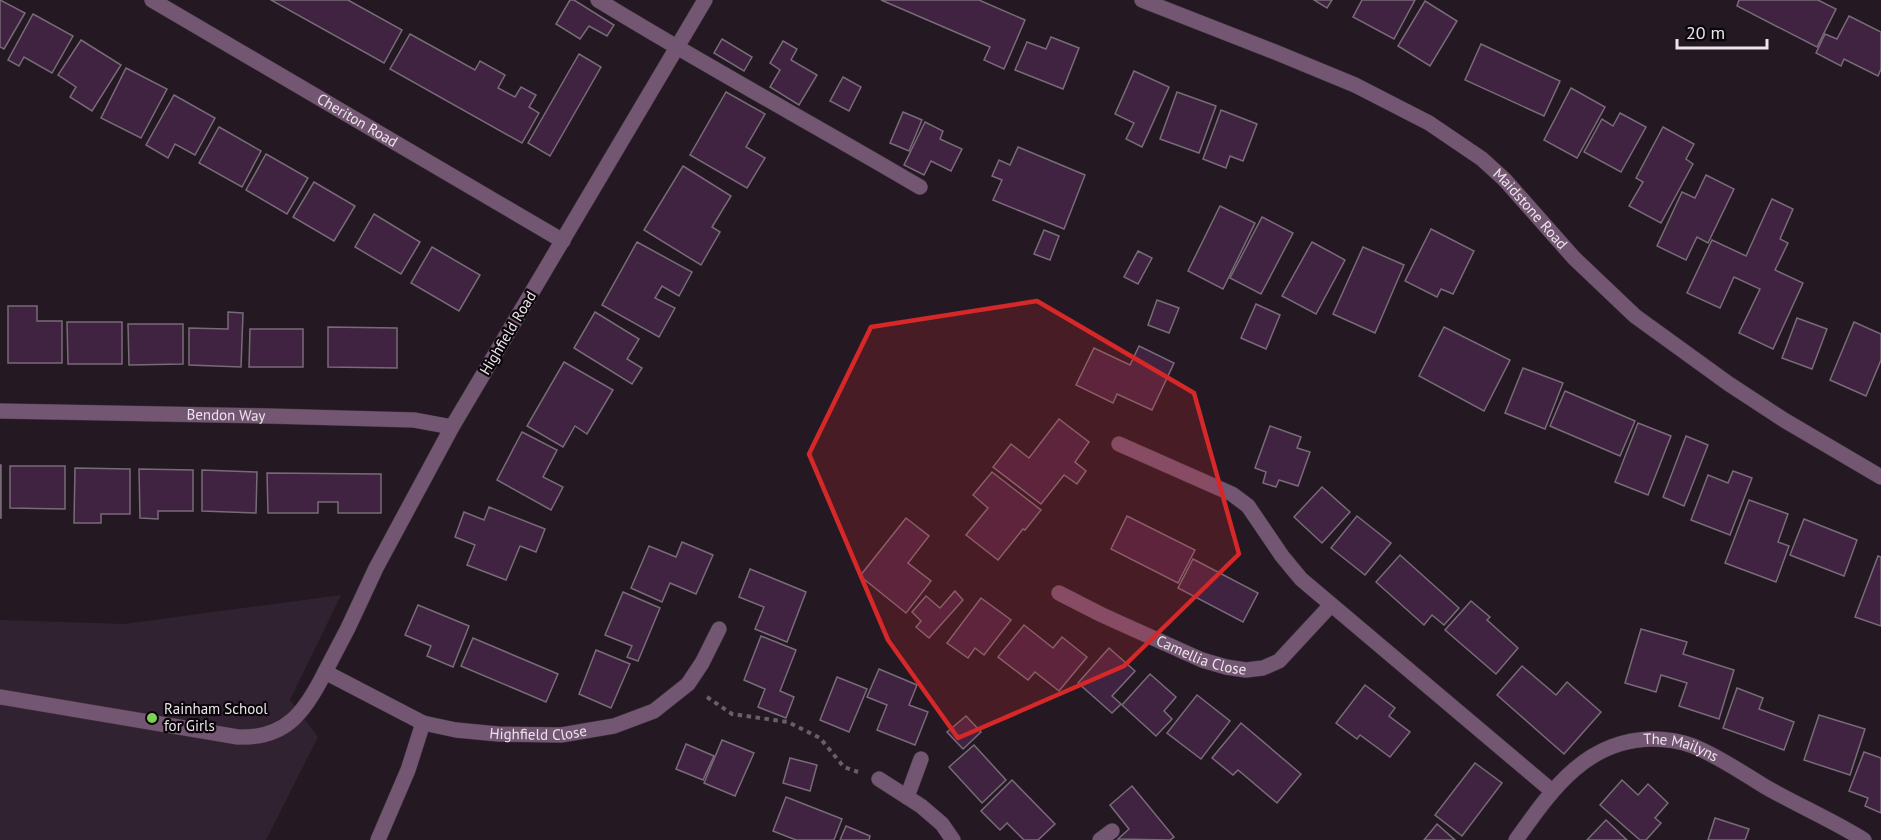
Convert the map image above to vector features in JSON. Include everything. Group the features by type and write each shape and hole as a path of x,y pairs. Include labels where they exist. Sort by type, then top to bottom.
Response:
{"street":[{"name":"Cheriton Road","path":"152,0 563,241"},
{"path":"598,0 677,48 920,187"},
{"name":"Highfield Road","path":"0,697 238,738 254,738 273,733 289,724 311,700 376,568 452,427 705,0"},
{"name":"Maidstone Road","path":"1142,0 1354,85 1429,123 1482,159 1504,180 1574,258 1635,316 1729,384 1784,420 1881,477"},
{"name":"Bendon Way","path":"0,411 403,420 434,422 452,427"},
{"path":"1119,444 1232,494 1248,506 1282,556 1301,579 1330,606 1552,790"},
{"name":"Camellia Close","path":"1059,593 1202,660 1246,670 1263,668 1279,661 1330,606"},
{"name":"Highfield Close","path":"325,672 423,723 456,730 498,734 539,736 570,734 614,726 654,711 688,684 702,663 719,629"},
{"path":"378,840 408,770 423,723"},
{"name":"The Mailyns","path":"1516,840 1552,790 1573,770 1594,755 1615,745 1640,740 1664,739 1691,745 1721,760 1765,787 1864,840"},
{"path":"907,797 921,759"},
{"path":"879,779 942,824 953,840"}],"path":[{"path":"688,684 732,714 788,722 820,738 844,768 879,779"}],"highlighted area":[{"path":"1037,301 1194,393 1239,554 1124,666 958,738 888,640 809,454 871,327"}],"shaded area":[{"name":"Rainham School for Girls","path":"341,595 290,700 318,737 266,840 0,840 0,620 124,624"}],"building":[{"path":"0,0 25,13 4,49 0,47"},
{"path":"271,0 348,0 402,30 384,63"},
{"path":"570,0 574,0 614,25 607,36 589,26 580,39 556,24"},
{"path":"881,0 979,0 1025,20 1004,69 984,60 990,47"},
{"path":"1314,0 1332,0 1327,8"},
{"path":"1362,0 1415,0 1394,39 1353,17"},
{"path":"1739,0 1818,0 1836,9 1817,47 1737,6"},
{"path":"1425,1 1457,21 1430,66 1398,46"},
{"path":"33,14 73,36 52,73 24,57 19,66 8,60"},
{"path":"1849,16 1881,32 1881,69 1878,76 1844,59 1841,66 1816,53 1825,34 1837,39"},
{"path":"410,34 475,70 480,61 505,75 498,88 515,97 521,87 536,95 529,107 539,113 522,143 390,69"},
{"path":"1051,37 1079,48 1063,89 1015,70 1027,42 1046,49"},
{"path":"722,39 752,57 744,71 714,53"},
{"path":"81,40 121,65 92,111 70,97 76,87 58,75"},
{"path":"783,41 797,49 791,60 817,75 799,105 770,87 780,70 770,63"},
{"path":"1481,44 1560,81 1544,116 1465,80"},
{"path":"579,54 601,67 550,156 528,143"},
{"path":"126,68 167,89 141,138 101,118"},
{"path":"1134,71 1169,87 1142,147 1126,139 1134,123 1115,114"},
{"path":"843,77 861,87 849,111 830,101"},
{"path":"1571,88 1605,107 1577,158 1544,140"},
{"path":"726,92 765,114 746,147 765,158 747,188 690,155"},
{"path":"1177,92 1216,106 1199,153 1160,139"},
{"path":"174,95 215,118 195,155 175,144 168,158 146,145"},
{"path":"1221,110 1257,124 1243,161 1230,156 1226,168 1203,159"},
{"path":"903,112 922,120 909,151 890,143"},
{"path":"1620,113 1646,127 1621,172 1584,152 1602,119 1613,126"},
{"path":"925,122 943,131 940,139 962,149 951,171 931,161 924,175 904,165"},
{"path":"219,127 261,151 242,187 199,163"},
{"path":"1663,127 1694,144 1686,159 1693,164 1661,223 1629,206 1643,182 1636,178"},
{"path":"1018,147 1085,175 1064,229 993,200 1002,180 992,176 999,160 1010,165"},
{"path":"266,154 308,178 287,214 246,190"},
{"path":"683,166 731,196 712,227 720,232 701,265 644,230"},
{"path":"1706,175 1734,189 1708,243 1697,237 1686,260 1657,246 1682,192 1695,198"},
{"path":"314,182 355,206 334,241 293,217"},
{"path":"1772,199 1793,209 1780,239 1788,243 1775,270 1803,283 1773,349 1739,333 1760,289 1734,277 1720,308 1687,293 1712,240 1746,256"},
{"path":"1220,206 1255,223 1223,289 1188,271"},
{"path":"374,214 420,242 401,274 355,247"},
{"path":"1262,217 1293,233 1261,294 1230,278"},
{"path":"1431,229 1474,251 1453,294 1441,289 1437,297 1405,281"},
{"path":"1044,230 1059,236 1050,260 1034,254"},
{"path":"637,242 692,272 679,296 662,286 655,298 675,308 659,337 602,305"},
{"path":"1312,242 1345,260 1316,314 1282,296"},
{"path":"432,247 480,275 459,311 411,283"},
{"path":"1363,247 1404,265 1375,333 1333,314"},
{"path":"1138,251 1152,258 1138,284 1124,277"},
{"path":"1157,300 1179,308 1169,333 1148,325"},
{"path":"1256,304 1280,315 1266,349 1241,338"},
{"path":"8,306 37,306 37,321 62,321 62,363 8,363"},
{"path":"228,312 243,313 241,367 189,365 189,328 228,329"},
{"path":"595,312 639,339 627,359 642,368 632,384 574,348"},
{"path":"1797,318 1827,329 1812,369 1782,358"},
{"path":"67,322 122,322 122,364 68,364"},
{"path":"1854,322 1881,334 1881,360 1866,396 1830,380"},
{"path":"128,324 183,324 183,364 129,365"},
{"path":"328,327 397,328 397,368 328,367"},
{"path":"1444,327 1510,360 1484,411 1419,376"},
{"path":"250,329 303,329 303,367 249,367"},
{"path":"1139,346 1174,363 1152,410 1117,394 1113,403 1076,385 1094,348 1130,365"},
{"path":"564,362 613,390 587,434 575,426 563,447 527,426"},
{"path":"1523,368 1563,383 1545,429 1505,413"},
{"path":"1565,391 1635,421 1620,456 1550,426"},
{"path":"1059,419 1089,442 1075,462 1086,471 1077,484 1064,475 1041,504 993,467 1011,444 1029,458"},
{"path":"1638,423 1671,436 1648,495 1615,482"},
{"path":"1270,426 1301,437 1297,448 1310,452 1298,486 1279,480 1276,487 1263,483 1266,472 1255,468"},
{"path":"522,432 557,450 543,477 563,487 551,510 497,480"},
{"path":"1686,436 1708,445 1684,506 1663,497"},
{"path":"1,465 1,518 0,518"},
{"path":"10,466 65,466 65,509 10,508"},
{"path":"75,468 130,469 130,514 101,514 101,523 74,523"},
{"path":"139,469 193,470 193,511 158,511 158,519 140,518"},
{"path":"202,470 257,472 256,513 202,511"},
{"path":"1733,471 1752,478 1730,535 1691,520 1708,475 1728,483"},
{"path":"992,472 1041,510 998,560 966,535 988,508 973,495"},
{"path":"267,473 381,474 381,513 338,513 338,502 318,502 318,513 268,513"},
{"path":"1322,487 1350,512 1322,543 1294,517"},
{"path":"1749,500 1788,514 1778,542 1789,546 1776,582 1725,563"},
{"path":"489,507 545,529 536,552 520,546 506,580 467,565 475,545 455,537 464,512 484,520"},
{"path":"1127,516 1195,550 1178,583 1111,549"},
{"path":"1357,516 1391,543 1365,575 1331,548"},
{"path":"906,518 929,536 908,563 931,581 906,613 860,576"},
{"path":"1804,519 1857,540 1844,576 1790,555"},
{"path":"682,542 713,555 696,594 670,583 662,602 631,588 649,546 676,557"},
{"path":"1400,555 1459,608 1444,625 1432,615 1424,625 1376,582"},
{"path":"1878,556 1881,557 1881,626 1855,617"},
{"path":"1193,559 1258,593 1243,622 1178,588"},
{"path":"750,569 806,592 787,642 755,629 764,607 739,597"},
{"path":"955,591 963,600 929,638 916,627 921,621 912,612 926,596 940,608"},
{"path":"623,592 660,608 638,661 627,657 632,646 605,635"},
{"path":"981,598 1011,620 984,655 975,648 968,658 947,643"},
{"path":"1471,601 1490,617 1487,620 1518,648 1496,674 1445,630"},
{"path":"418,605 469,626 453,667 427,656 431,646 405,635"},
{"path":"1024,625 1053,648 1062,637 1087,657 1059,691 1035,672 1028,680 998,657"},
{"path":"1641,629 1687,642 1683,654 1734,670 1719,719 1679,706 1687,683 1661,675 1656,692 1625,683"},
{"path":"761,636 796,650 780,691 794,697 786,718 758,707 765,689 744,680"},
{"path":"473,638 558,674 546,702 461,666"},
{"path":"1109,648 1135,671 1112,696 1121,704 1112,713 1078,683"},
{"path":"596,650 630,664 611,708 579,694"},
{"path":"1522,666 1556,695 1567,682 1601,712 1564,754 1497,695"},
{"path":"879,669 917,685 909,705 928,712 915,745 877,730 887,705 867,697"},
{"path":"1150,674 1176,697 1164,711 1172,719 1156,736 1122,705"},
{"path":"837,677 867,689 849,732 820,720"},
{"path":"1365,685 1395,708 1389,716 1410,732 1390,757 1360,735 1357,739 1336,723"},
{"path":"1737,688 1763,698 1759,709 1794,722 1784,750 1723,728"},
{"path":"1197,695 1230,721 1201,759 1167,733"},
{"path":"1819,715 1865,729 1850,775 1804,760"},
{"path":"966,716 981,732 963,749 947,732"},
{"path":"1241,723 1301,774 1277,803 1238,770 1233,775 1212,758"},
{"path":"722,740 754,753 735,796 704,783"},
{"path":"686,744 714,756 703,780 676,769"},
{"path":"974,745 1006,780 982,803 949,767"},
{"path":"1864,752 1881,758 1881,813 1865,806 1868,798 1849,791"},
{"path":"790,758 817,765 810,791 783,783"},
{"path":"1475,763 1502,783 1462,836 1435,815"},
{"path":"1012,780 1055,824 1038,840 1024,840 1007,823 1000,830 981,811"},
{"path":"1622,780 1638,795 1648,784 1668,803 1655,818 1661,823 1646,840 1640,840 1600,805"},
{"path":"1132,786 1174,837 1170,840 1118,839 1129,829 1110,805"},
{"path":"786,797 842,819 834,840 796,840 773,831"},
{"path":"1715,818 1749,829 1745,840 1708,840"},
{"path":"1606,820 1627,840 1587,840"},
{"path":"1437,824 1455,840 1424,840"},
{"path":"846,826 870,836 869,840 840,840"}],"place":[{"name":"Rainham School for Girls","path":"152,718"}]}
